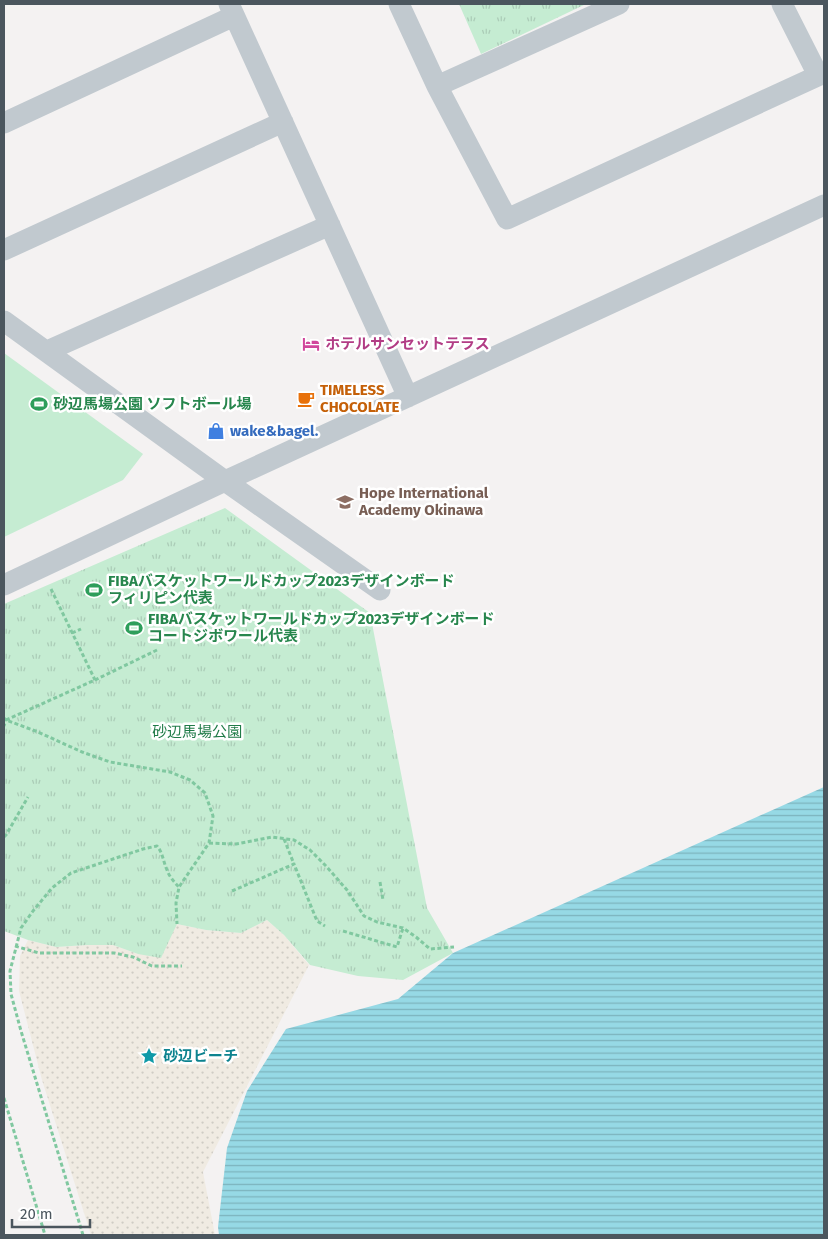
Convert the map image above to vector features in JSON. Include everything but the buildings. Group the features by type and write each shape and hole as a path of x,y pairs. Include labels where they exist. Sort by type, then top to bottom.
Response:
{"street":[{"path":"399,4 437,86 507,219 821,74 782,4"},
{"path":"437,86 619,4"},
{"path":"4,123 232,10 408,397"},
{"path":"4,250 283,122"},
{"path":"4,585 824,204"},
{"path":"47,352 330,225"},
{"path":"4,321 225,481 380,590"}],"path":[{"path":"42,568 95,680"},
{"path":"72,633 81,629"},
{"path":"5,719 95,680 157,650"},
{"path":"4,726 5,719"},
{"path":"5,719 110,762 170,772 190,780 205,793 213,816 209,843 179,887 176,903 177,924"},
{"path":"4,837 28,797"},
{"path":"209,843 236,844 272,837 294,840 310,850 326,866 347,890 364,916 376,922 403,928 430,949 454,947"},
{"path":"284,839 317,922 325,926"},
{"path":"83,1235 35,1081 11,994 10,971 15,946 21,928 32,911 52,888 71,873 143,848 157,846 161,851 172,880 179,887"},
{"path":"232,891 294,864"},
{"path":"380,882 383,900"},
{"path":"343,931 397,947 403,928"},
{"path":"15,946 39,953 114,953 133,957 152,966 182,966"},
{"path":"4,1098 45,1235"}],"green space":[{"path":"459,4 586,4 481,54"},
{"name":"砂辺馬場公園 ソフトボール場","path":"4,353 143,454 123,480 4,537"},
{"name":"砂辺馬場公園","path":"225,508 370,613 427,908 453,953 403,980 358,976 310,965 284,935 267,920 241,933 206,930 177,924 161,958 138,954 113,945 56,947 28,940 4,931 4,604"}],"sand":[{"name":"砂辺ビーチ","path":"267,920 284,935 309,965 203,1172 215,1235 91,1235 42,1080 19,991 20,956 28,940 56,947 113,945 138,954 177,924 206,930 241,933"}],"water":[{"path":"824,787 824,1235 219,1235 218,1227 227,1148 247,1091 286,1029 398,999 453,953"}],"place":[{"name":"ホテルサンセットテラス","path":"311,344"},
{"name":"TIMELESS CHOCOLATE","path":"306,399"},
{"name":"砂辺馬場公園 ソフトボール場","path":"39,404"},
{"name":"wake&bagel.","path":"216,431"},
{"name":"Hope International Academy Okinawa","path":"345,502"},
{"name":"FIBAバスケットワールドカップ2023デザインボード フィリピン代表","path":"94,590"},
{"name":"FIBAバスケットワールドカップ2023デザインボード コートジボワール代表","path":"134,628"},
{"name":"砂辺ビーチ","path":"149,1056"}]}
